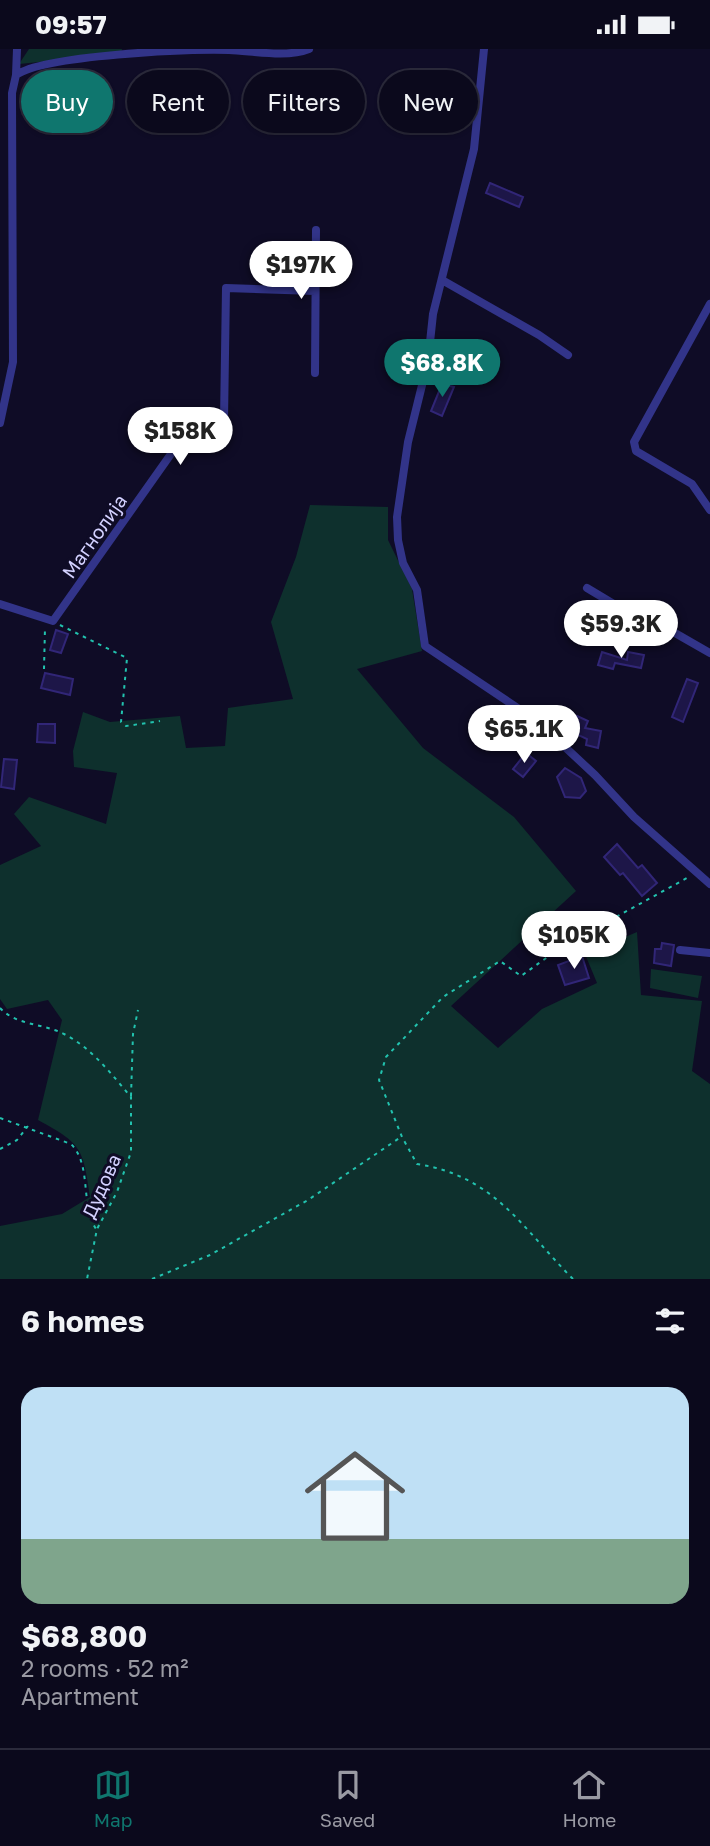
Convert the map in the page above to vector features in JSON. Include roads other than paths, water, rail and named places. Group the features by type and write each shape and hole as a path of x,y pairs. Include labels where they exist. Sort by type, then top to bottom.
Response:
{"street":[{"path":"0,423 13,362 12,93 18,49"},
{"path":"16,75 26,68 61,61 200,51 292,52 309,49"},
{"path":"484,49 474,149 433,314 423,385 408,442 397,517 403,563 417,590 425,646 537,721 595,775 634,817 710,884"},
{"path":"315,373 316,230"},
{"path":"442,280 539,335 568,355"},
{"name":"Магнолија","path":"0,604 49,619 183,437 192,429 219,425 224,420 226,288 316,291"},
{"path":"710,305 634,442 636,451 692,484 710,510"},
{"path":"587,588 657,630 675,633 710,653"},
{"path":"680,950 710,953"}]}
